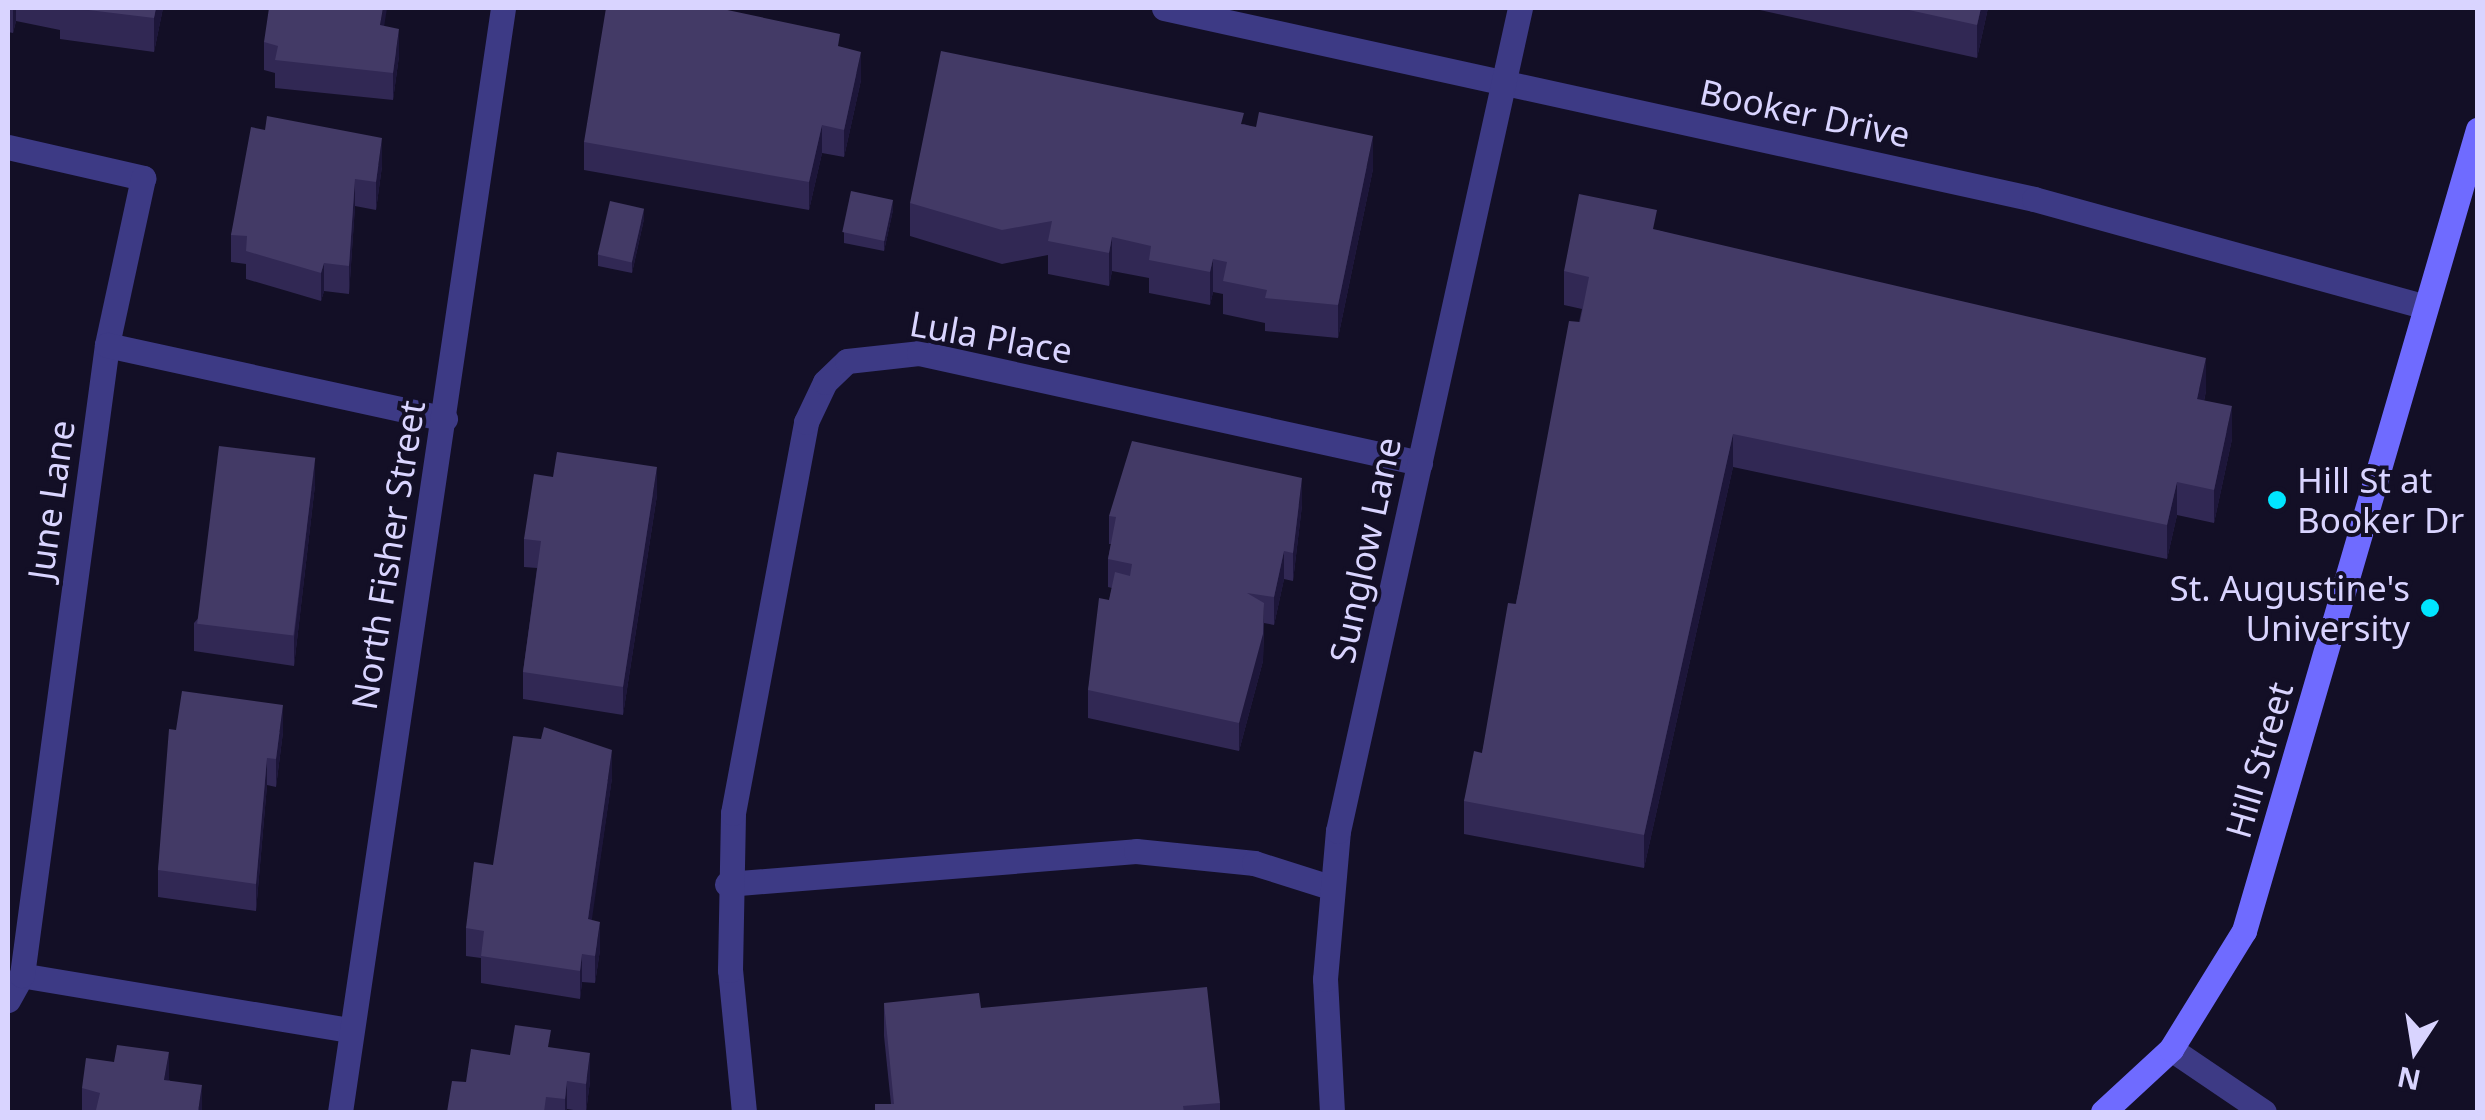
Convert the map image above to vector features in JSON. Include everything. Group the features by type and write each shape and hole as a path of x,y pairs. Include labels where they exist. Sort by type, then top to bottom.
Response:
{"street":[{"name":"North Fisher Street","path":"340,1112 349,1030 503,8"},
{"name":"Booker Drive","path":"1164,8 1503,79 2034,199 2425,307"},
{"name":"Sunglow Lane","path":"1332,1112 1330,887 1520,8"},
{"name":"Hill Street","path":"2103,1112 2171,1049 2244,931 2478,129"},
{"name":"June Lane","path":"8,147 143,178 107,345 22,975"},
{"path":"107,345 444,419"},
{"name":"Lula Place","path":"744,1112 727,884 745,727 806,422 825,382 848,361 919,354 1420,463"},
{"path":"727,884 1136,851 1254,863 1330,887"},
{"path":"8,1000 22,975 349,1030"},
{"path":"2171,1049 2264,1112"}],"building":[{"path":"72,8 156,8 154,18"},
{"path":"269,8 383,8 380,25 399,29 393,73 275,60 278,46 264,42"},
{"path":"606,8 718,8 840,34 838,46 861,52 844,130 822,125 809,182 584,142"},
{"path":"1900,8 1981,8 1977,25"},
{"path":"941,51 1244,113 1241,124 1256,127 1259,112 1373,136 1338,305 1265,298 1267,290 1223,281 1227,262 1213,259 1210,272 1149,260 1151,246 1112,237 1109,253 1048,241 1052,221 1002,230 910,203"},
{"path":"267,116 382,138 376,182 355,179 349,266 324,263 321,273 246,251 247,236 231,235 251,127 265,130"},
{"path":"851,191 893,200 884,241 842,232"},
{"path":"1579,194 1657,210 1653,229 2206,358 2197,399 2232,406 2214,490 2177,482 2167,525 1733,434 1644,835 1464,801 1474,751 1482,753 1508,603 1516,604 1569,321 1580,322 1589,277 1564,271"},
{"path":"610,201 644,209 632,262 598,255"},
{"path":"1132,441 1302,478 1293,553 1284,551 1274,597 1247,593 1264,603 1263,634 1239,723 1088,690 1099,598 1109,600 1115,572 1130,576 1132,564 1108,559 1116,517 1109,516"},
{"path":"219,446 315,458 293,635 197,624"},
{"path":"557,452 657,467 623,687 523,672 541,541 524,539 534,474 553,477"},
{"path":"182,691 283,705 276,759 267,758 256,884 158,870 169,729 176,730"},
{"path":"544,727 612,750 588,919 600,922 595,956 582,954 580,971 481,956 484,931 466,928 474,862 493,865 513,736 541,739"},
{"path":"1207,987 1220,1103 1183,1106 1184,1112 875,1112 875,1104 894,1104 884,1003 979,993 981,1008"},
{"path":"515,1025 551,1030 548,1047 590,1053 586,1084 567,1081 565,1099 546,1097 544,1112 447,1112 452,1081 466,1082 471,1049 510,1055"},
{"path":"117,1045 169,1052 164,1080 202,1085 198,1112 96,1110 100,1093 82,1088 86,1058 114,1062"}],"place":[{"name":"Hill St at Booker Dr","path":"2277,500"},
{"name":"St. Augustine's University","path":"2430,608"}]}
